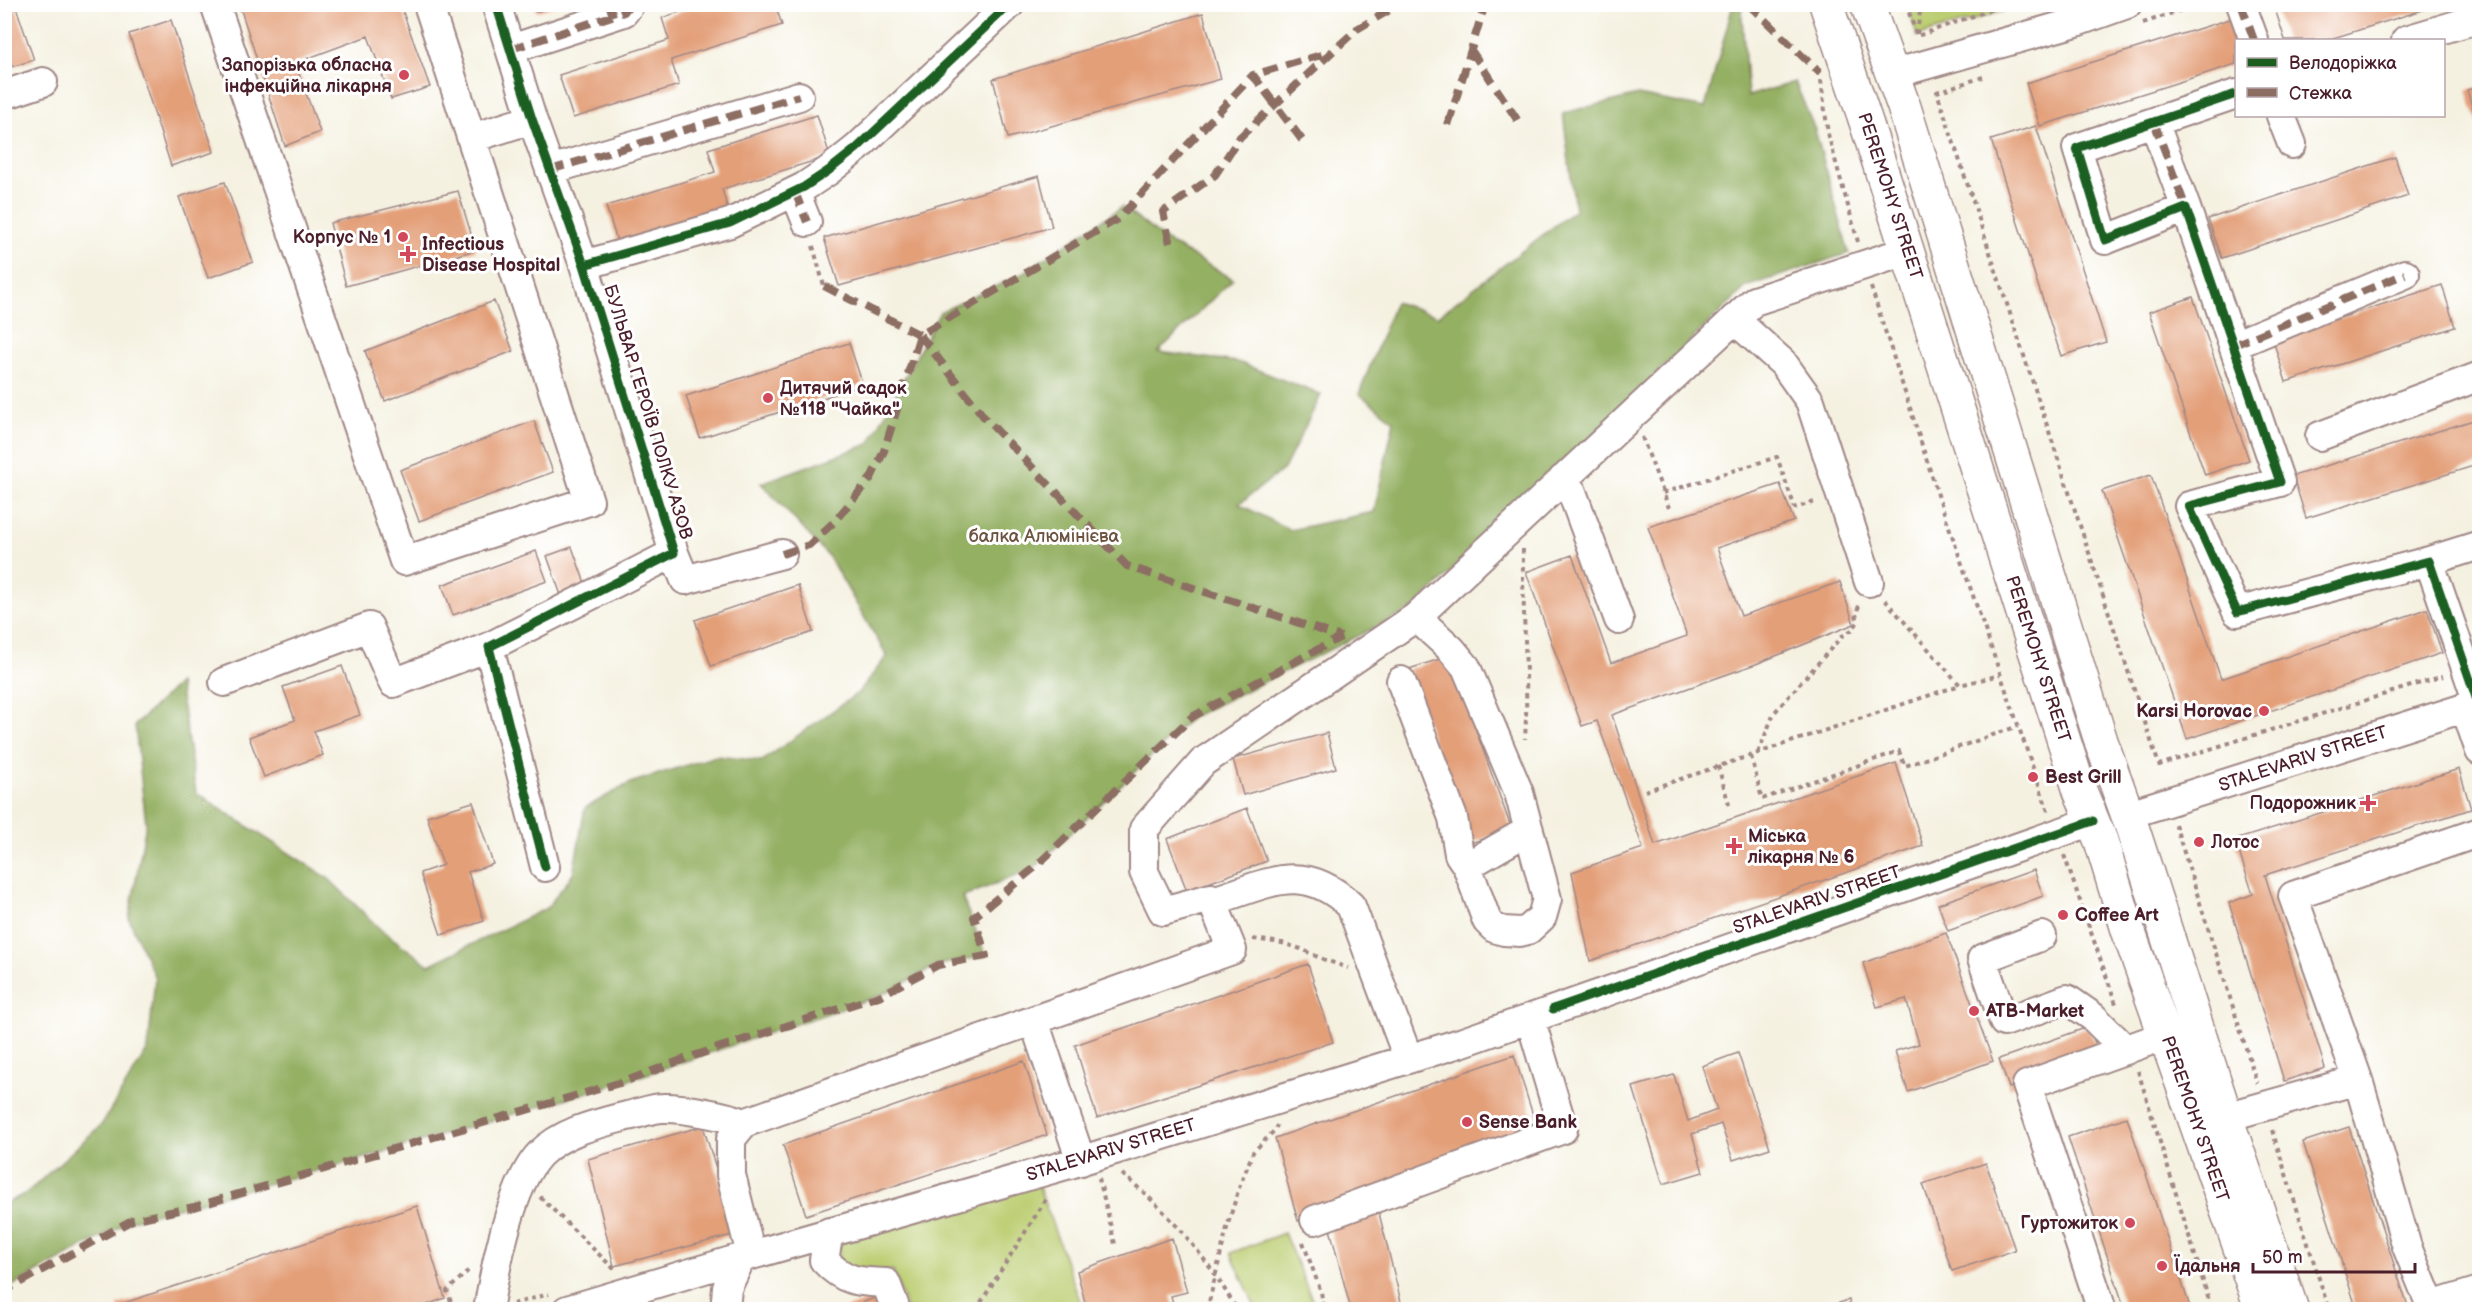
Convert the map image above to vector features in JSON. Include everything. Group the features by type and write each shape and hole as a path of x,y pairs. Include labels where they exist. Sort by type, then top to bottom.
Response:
{"main road":[{"name":"PEREMOHY STREET","path":"1826,4 2077,781 2093,821 2128,930 2262,1310"},
{"name":"PEREMOHY STREET","path":"1867,4 1893,74 2097,730 2133,830 2226,1117 2292,1310"},
{"path":"1854,86 1893,74"}],"street":[{"path":"215,4 404,561 589,501 428,4"},
{"name":"БУЛЬВАР ГЕРОЇВ ПОЛКУ АЗОВ","path":"224,682 369,627 393,683 489,646 674,554 584,265 532,119 496,4"},
{"path":"584,265 730,223 795,192 828,171 857,148 1011,4"},
{"path":"1893,74 2076,22 2127,4"},
{"path":"2241,4 2254,39"},
{"path":"511,49 617,8"},
{"path":"2409,39 2480,18"},
{"path":"4,95 43,82"},
{"path":"2186,208 2105,240 2077,148 2235,94"},
{"path":"550,170 799,96"},
{"path":"2281,117 2292,144"},
{"path":"472,138 532,119"},
{"path":"2154,122 2234,345 2280,482 2189,506 2237,612 2429,561 2480,545"},
{"path":"795,192 807,222"},
{"path":"725,1310 727,1288 746,1257 731,1175 731,1139 744,1123 1232,950 1211,898 1163,911 1144,872 1144,829 1203,762 1416,617 1754,301 1907,251"},
{"path":"2234,345 2405,274"},
{"path":"1734,320 1783,363 1810,401 1869,582"},
{"path":"2320,436 2480,376"},
{"path":"1563,478 1572,492 1618,620"},
{"path":"674,554 685,579 782,554"},
{"path":"2429,561 2467,669 2480,751"},
{"path":"1401,681 1453,818 1459,854 1467,866 1490,925 1511,932 1528,930 1542,917 1547,899 1514,779 1466,667 1451,649 1416,617"},
{"path":"489,646 545,867"},
{"name":"STALEVARIV STREET","path":"2126,815 2474,704"},
{"name":"STALEVARIV STREET","path":"567,1310 829,1232 1089,1167 1408,1059 2093,821"},
{"path":"1467,866 1529,830"},
{"path":"2480,832 2293,896 2358,1080 2407,1247 2431,1306 2480,1291"},
{"path":"1213,901 1253,886 1292,878 1313,880 1337,892 1351,906 1408,1059"},
{"path":"2042,936 1982,959 2004,1022 2067,999 2093,1017 2129,1049"},
{"path":"1316,1220 1563,1129 1541,1013"},
{"path":"1034,1021 1089,1167"},
{"path":"2102,1310 2027,1085 2166,1035"},
{"path":"2226,1117 2358,1080"},
{"path":"488,1310 494,1273 522,1180 540,1155 565,1137 587,1127 662,1107 732,1118 744,1123"},
{"path":"829,1232 824,1260 836,1273 860,1282 886,1283 896,1310"}],"path":[{"path":"1906,4 1917,36"},
{"path":"1917,36 1921,4"},
{"path":"1917,36 2007,4"},
{"path":"1937,92 2159,765 2467,669"},
{"path":"807,222 824,286"},
{"path":"1640,430 1669,508"},
{"path":"1663,493 1778,457 1795,508 1839,494"},
{"path":"1938,495 2116,1005"},
{"path":"1514,779 1524,743 1527,699 1522,582 1524,548"},
{"path":"1758,753 1774,713 1842,636 1852,630 1858,622 1856,614 1869,582 1960,685"},
{"path":"1645,791 1960,685 2000,675"},
{"path":"1750,756 1762,799 1899,752 1905,766 2018,726"},
{"path":"1718,766 1730,808"},
{"path":"2172,814 2329,1310"},
{"path":"1226,934 1291,946 1379,981"},
{"path":"2129,1049 2212,1310"},
{"path":"1207,1310 1230,1215 1253,1152 1275,1131 1279,1120"},
{"path":"1089,1167 1115,1244"},
{"path":"1115,1168 1165,1211 1214,1275 1237,1310"},
{"path":"522,1180 619,1274"},
{"path":"1316,1220 1298,1228 1321,1292 1323,1310"},
{"path":"976,1310 1012,1255"},
{"path":"447,1291 454,1310"}],"green space":[{"path":"1908,4 2025,4 2025,5 1917,36"},
{"name":"балка Алюмінієва","path":"1733,5 1741,5 1748,96 1795,82 1815,130 1849,253 1746,287 1413,609 1192,717 1033,869 962,897 986,956 938,965 879,996 626,1081 354,1161 132,1220 8,1288 5,1297 5,1204 28,1192 102,1124 148,1049 155,978 129,919 146,824 135,725 179,683 196,793 328,878 380,929 429,965 547,908 573,874 585,808 630,783 716,756 762,761 859,692 887,656 829,557 761,483 869,444 940,312 1018,276 1122,207 1170,243 1233,279 1158,352 1238,362 1321,395 1284,469 1239,504 1290,530 1374,512 1394,421 1359,394 1395,302 1438,316 1575,210 1563,113 1638,95 1705,108"},
{"path":"1036,1179 1083,1309 906,1309 893,1270 862,1275 838,1261 841,1236"},
{"path":"1284,1233 1316,1309 1256,1309 1231,1253"}],"building":[{"path":"4,4 15,4 34,60 4,69"},
{"name":"Запорізька обласна інфекційна лікарня","path":"239,4 400,4 430,87 391,99 368,36 295,63 320,132 285,146"},
{"path":"534,4 558,4 558,5 536,12"},
{"path":"703,4 775,4 782,25 671,60 679,85 573,118 559,75 669,40 662,18"},
{"path":"2299,4 2439,4 2330,39 2285,39 2276,12"},
{"path":"1203,13 1221,79 1008,138 993,79"},
{"path":"2233,18 2240,39 2235,39 2235,64 2040,126 2026,83"},
{"path":"171,20 214,152 171,166 129,34"},
{"path":"2480,86 2480,129 2479,129 2467,90"},
{"path":"817,115 830,156 722,189 728,210 618,244 606,206 715,172 708,149"},
{"path":"2036,126 2106,342 2061,356 1991,140"},
{"path":"2395,157 2408,196 2222,258 2208,219"},
{"path":"1039,176 1052,227 839,286 824,238"},
{"path":"225,182 253,262 208,278 179,197"},
{"name":"Корпус № 1","path":"458,191 476,250 346,286 330,223"},
{"path":"2442,285 2455,327 2286,382 2273,340"},
{"path":"2193,297 2249,460 2205,475 2149,312"},
{"path":"494,301 513,351 385,401 365,351"},
{"path":"849,343 863,385 700,438 686,396"},
{"path":"2480,418 2480,464 2306,518 2293,476"},
{"path":"534,421 553,472 419,521 400,470"},
{"path":"2151,475 2221,679 2427,609 2442,653 2187,739 2102,491"},
{"path":"1780,484 1794,521 1717,548 1741,616 1840,582 1854,624 1756,664 1612,715 1655,845 1896,763 1923,846 1590,961 1572,872 1643,848 1597,721 1582,726 1526,572 1572,555 1611,663 1687,636 1648,527"},
{"path":"572,547 587,589 562,598 547,556"},
{"path":"536,551 547,581 453,615 442,585"},
{"path":"798,585 813,632 711,666 695,620"},
{"path":"1449,656 1512,830 1467,844 1409,669"},
{"path":"342,666 360,715 314,731 323,755 264,777 249,737 295,720 283,687"},
{"path":"1327,733 1336,768 1243,795 1233,759"},
{"path":"2459,769 2471,809 2265,875 2325,1068 2284,1081 2229,903 2253,894 2235,840"},
{"path":"473,802 493,864 468,872 484,921 441,935 420,873 443,865 427,816"},
{"path":"1247,808 1267,861 1187,891 1167,839"},
{"path":"2034,870 2043,896 1948,931 1938,904"},
{"path":"1946,933 1993,1061 1908,1092 1895,1051 1919,1044 1906,999 1877,1007 1863,963"},
{"path":"1308,964 1333,1042 1097,1118 1075,1045"},
{"path":"2088,1027 2100,1054 2009,1088 1999,1059"},
{"path":"1738,1053 1770,1148 1733,1160 1721,1124 1692,1134 1703,1172 1663,1184 1633,1087 1674,1075 1688,1121 1717,1110 1702,1066"},
{"path":"1514,1055 1538,1131 1298,1221 1275,1138"},
{"path":"1024,1061 1047,1135 806,1215 783,1145"},
{"name":"Гуртожиток","path":"2127,1117 2191,1310 2125,1310 2068,1137"},
{"path":"703,1126 736,1234 614,1266 588,1159"},
{"path":"2349,1127 2409,1310 2357,1310 2303,1142"},
{"path":"1986,1163 2015,1250 1952,1271 1923,1184"},
{"path":"417,1206 445,1298 414,1310 119,1310 118,1305"},
{"path":"1379,1213 1403,1310 1351,1310 1329,1225"},
{"path":"1172,1238 1187,1292 1171,1296 1175,1310 1087,1310 1077,1271"},
{"path":"884,1295 889,1310 844,1310 844,1309"},
{"path":"1849,1300 1851,1310 1819,1310 1819,1309"}],"marked path":[{"path":"609,4 613,16"},
{"path":"511,49 624,12 630,4"},
{"path":"1170,243 1163,212 1215,175 1240,137 1357,29 1400,4"},
{"path":"1448,125 1485,4"},
{"path":"1748,4 1820,73"},
{"path":"2241,4 2254,39"},
{"path":"1471,50 1518,121"},
{"path":"1302,140 1253,75 1331,52"},
{"path":"824,286 920,335 1119,218 1253,75"},
{"path":"550,170 799,96"},
{"path":"2154,122 2186,208"},
{"path":"795,192 807,222"},
{"path":"2234,345 2405,274"},
{"path":"920,335 984,417 1127,566 1341,637"},
{"path":"782,554 809,545 834,522 871,478 884,451 920,335"},
{"path":"4,1297 8,1289 132,1220 194,1207 626,1081 687,1058 879,996 938,965 986,956 974,917 1033,869 1192,717 1341,637"}],"cycle path":[{"path":"496,4 532,119 584,265 674,553 489,647 545,867"},
{"path":"584,265 730,223 804,187 857,148 1010,4"},
{"path":"2235,94 2077,148 2105,240 2186,208 2280,482 2189,506 2237,612 2429,561 2478,703"},
{"path":"1553,1009 2093,821"}],"place":[{"name":"Запорізька обласна інфекційна лікарня","path":"404,75"},
{"name":"Корпус № 1","path":"403,237"},
{"name":"Infectious Disease Hospital","path":"408,254"},
{"name":"Дитячий садок №118 \"Чайка\"","path":"768,398"},
{"name":"Karsi Horovac","path":"2264,711"},
{"name":"Best Grill","path":"2033,777"},
{"name":"Подорожник","path":"2368,803"},
{"name":"Лотос","path":"2199,842"},
{"name":"Мiська лiкарня № 6","path":"1734,846"},
{"name":"Coffee Art","path":"2063,915"},
{"name":"ATB-Market","path":"1974,1011"},
{"name":"Sense Bank","path":"1467,1122"},
{"name":"Гуртожиток","path":"2130,1223"},
{"name":"Їдальня","path":"2162,1266"}]}
